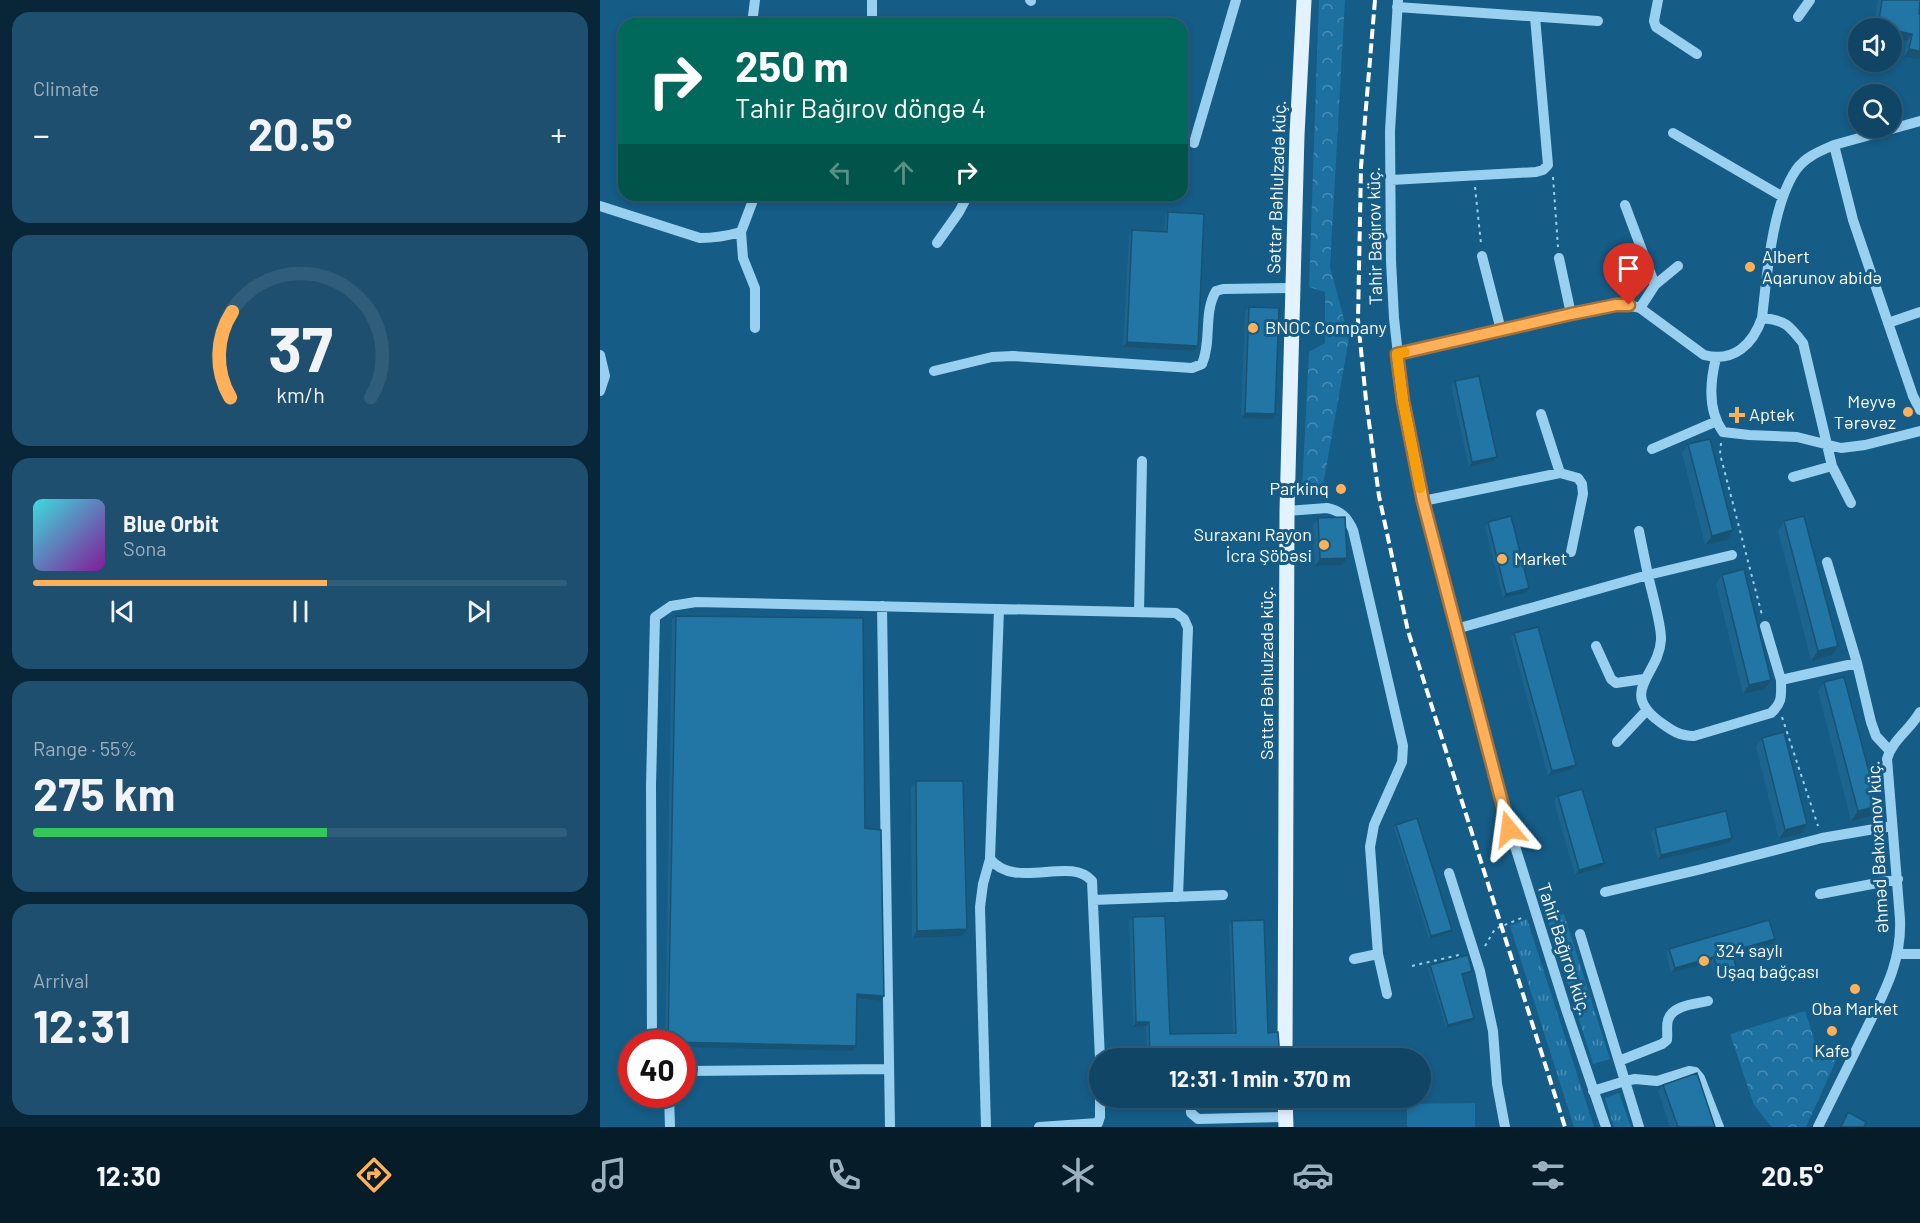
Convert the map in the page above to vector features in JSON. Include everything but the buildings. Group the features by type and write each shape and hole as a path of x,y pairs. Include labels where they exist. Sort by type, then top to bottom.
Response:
{"main road":[{"name":"Səttar Bəhlulzadə küç.","path":"1285,1048 1287,511 1297,135 1304,0"}],"street":[{"path":"753,18 755,0"},
{"path":"872,18 873,0"},
{"path":"1194,143 1236,0"},
{"path":"1658,0 1654,21 1656,27 1697,54"},
{"path":"1798,17 1810,0"},
{"path":"1398,3 1598,21"},
{"name":"Tahir Bağırov küç.","path":"1398,3 1392,81 1390,261 1403,401 1423,501 1503,808 1605,1127"},
{"path":"1391,180 1536,172 1548,165 1535,17"},
{"path":"1397,354 1571,314 1616,305 1629,305 1640,308 1695,350 1716,358 1731,355 1745,345 1758,330 1783,197 1796,169 1814,153 1834,145 1920,121"},
{"path":"1673,134 1783,197"},
{"path":"1834,145 1853,220 1920,410"},
{"path":"753,201 741,232 743,258 755,288 754,328"},
{"path":"937,243 965,201"},
{"path":"1625,205 1655,285"},
{"path":"600,207 700,237 727,236 741,232"},
{"path":"1482,256 1501,330"},
{"path":"1559,258 1571,314"},
{"path":"1640,308 1655,285 1677,266"},
{"path":"934,371 992,357 1013,356 1192,368 1202,364 1206,355 1210,300 1216,291 1294,288"},
{"path":"1888,323 1920,312"},
{"path":"1762,318 1780,319 1791,327 1803,343 1808,356 1832,466 1851,503"},
{"path":"600,356 605,376 600,391"},
{"path":"1716,358 1710,381 1711,393 1717,421 1723,432 1797,437 1841,448 1856,447 1920,431"},
{"path":"1541,414 1560,473"},
{"path":"1652,449 1717,421"},
{"path":"1139,612 1142,461"},
{"path":"1793,477 1832,466"},
{"path":"1423,501 1560,473 1578,478 1582,484 1582,494 1571,552"},
{"path":"1287,511 1327,508 1334,510 1347,519 1353,530 1403,746 1402,762 1374,825 1370,847 1378,954 1387,994"},
{"path":"1639,531 1661,640 1650,672 1644,679 1641,689 1643,704 1674,732 1684,736 1694,736 1760,718 1779,706 1781,680 1765,626"},
{"path":"1456,629 1648,575 1732,555"},
{"path":"1827,562 1857,663 1871,722 1876,736 1889,750"},
{"path":"652,1030 651,786 655,617 672,606 696,602 1176,613 1184,619 1188,628 1178,897"},
{"path":"882,606 890,1127"},
{"path":"986,1127 980,908 983,884 990,859 999,609"},
{"path":"1596,646 1611,679 1616,683 1644,679"},
{"path":"1781,680 1857,663"},
{"path":"1617,742 1647,710"},
{"name":"Əhməd Bakıxanov küç.","path":"1818,1127 1888,984 1898,954 1901,937 1898,879 1887,774 1889,750 1910,728 1920,712"},
{"path":"1605,892 1822,838 1892,826"},
{"path":"990,859 997,867 1008,873 1073,872 1086,874 1092,881 1100,1048"},
{"path":"1449,873 1479,971 1493,1031 1497,1084 1505,1127"},
{"path":"1820,894 1898,879"},
{"path":"1093,900 1223,895"},
{"path":"1580,934 1639,1127"},
{"path":"1354,959 1378,954"},
{"path":"1898,954 1920,954"},
{"path":"1619,1060 1667,1040 1668,1020 1678,1008 1708,1001"},
{"path":"696,1071 889,1069"},
{"path":"1593,1091 1635,1079 1657,1082 1689,1071 1695,1072 1700,1078 1719,1127"},
{"path":"669,1108 670,1127"},
{"path":"1039,1127 1098,1123 1100,1108"},
{"path":"1191,1108 1191,1113 1198,1119 1286,1122"}],"path":[{"path":"1548,165 1553,177 1559,258"},
{"path":"1474,174 1482,256"},
{"path":"1723,432 1720,454 1765,626"},
{"path":"1779,706 1822,838"}],"green space":[{"path":"1319,0 1345,0 1330,267 1349,338 1322,491 1302,490 1309,352 1325,343 1325,292 1309,287"},
{"path":"1564,914 1610,1059 1593,1064 1547,918"},
{"path":"1527,919 1594,1127 1574,1127 1510,926"},
{"path":"1805,1011 1821,1061 1838,1056 1806,1127 1772,1127 1754,1105 1730,1034"},
{"path":"1619,1093 1631,1127 1614,1127 1605,1098"},
{"path":"1475,1103 1475,1127 1407,1127 1407,1108 1431,1108 1431,1104"}],"railway":[{"path":"1375,0 1361,167 1358,320 1379,496 1408,631 1565,1127"}],"slow traffic":[{"path":"1405,352 1397,354 1403,401 1420,488"}],"place":[{"name":"Albert Aqarunov abidə","path":"1750,267"},
{"name":"BNOC Company","path":"1253,328"},
{"name":"Meyvə Tərəvəz","path":"1908,412"},
{"name":"Aptek","path":"1737,415"},
{"name":"Parkinq","path":"1341,489"},
{"name":"Suraxanı Rayon İcra Şöbəsi","path":"1324,545"},
{"name":"Market","path":"1502,559"},
{"name":"324 saylı Uşaq bağçası","path":"1704,961"},
{"name":"Oba Market","path":"1855,989"},
{"name":"Kafe","path":"1832,1031"}],"route":[{"path":"1509,829 1423,501 1403,401 1397,354 1571,314 1616,305 1629,305"}]}
